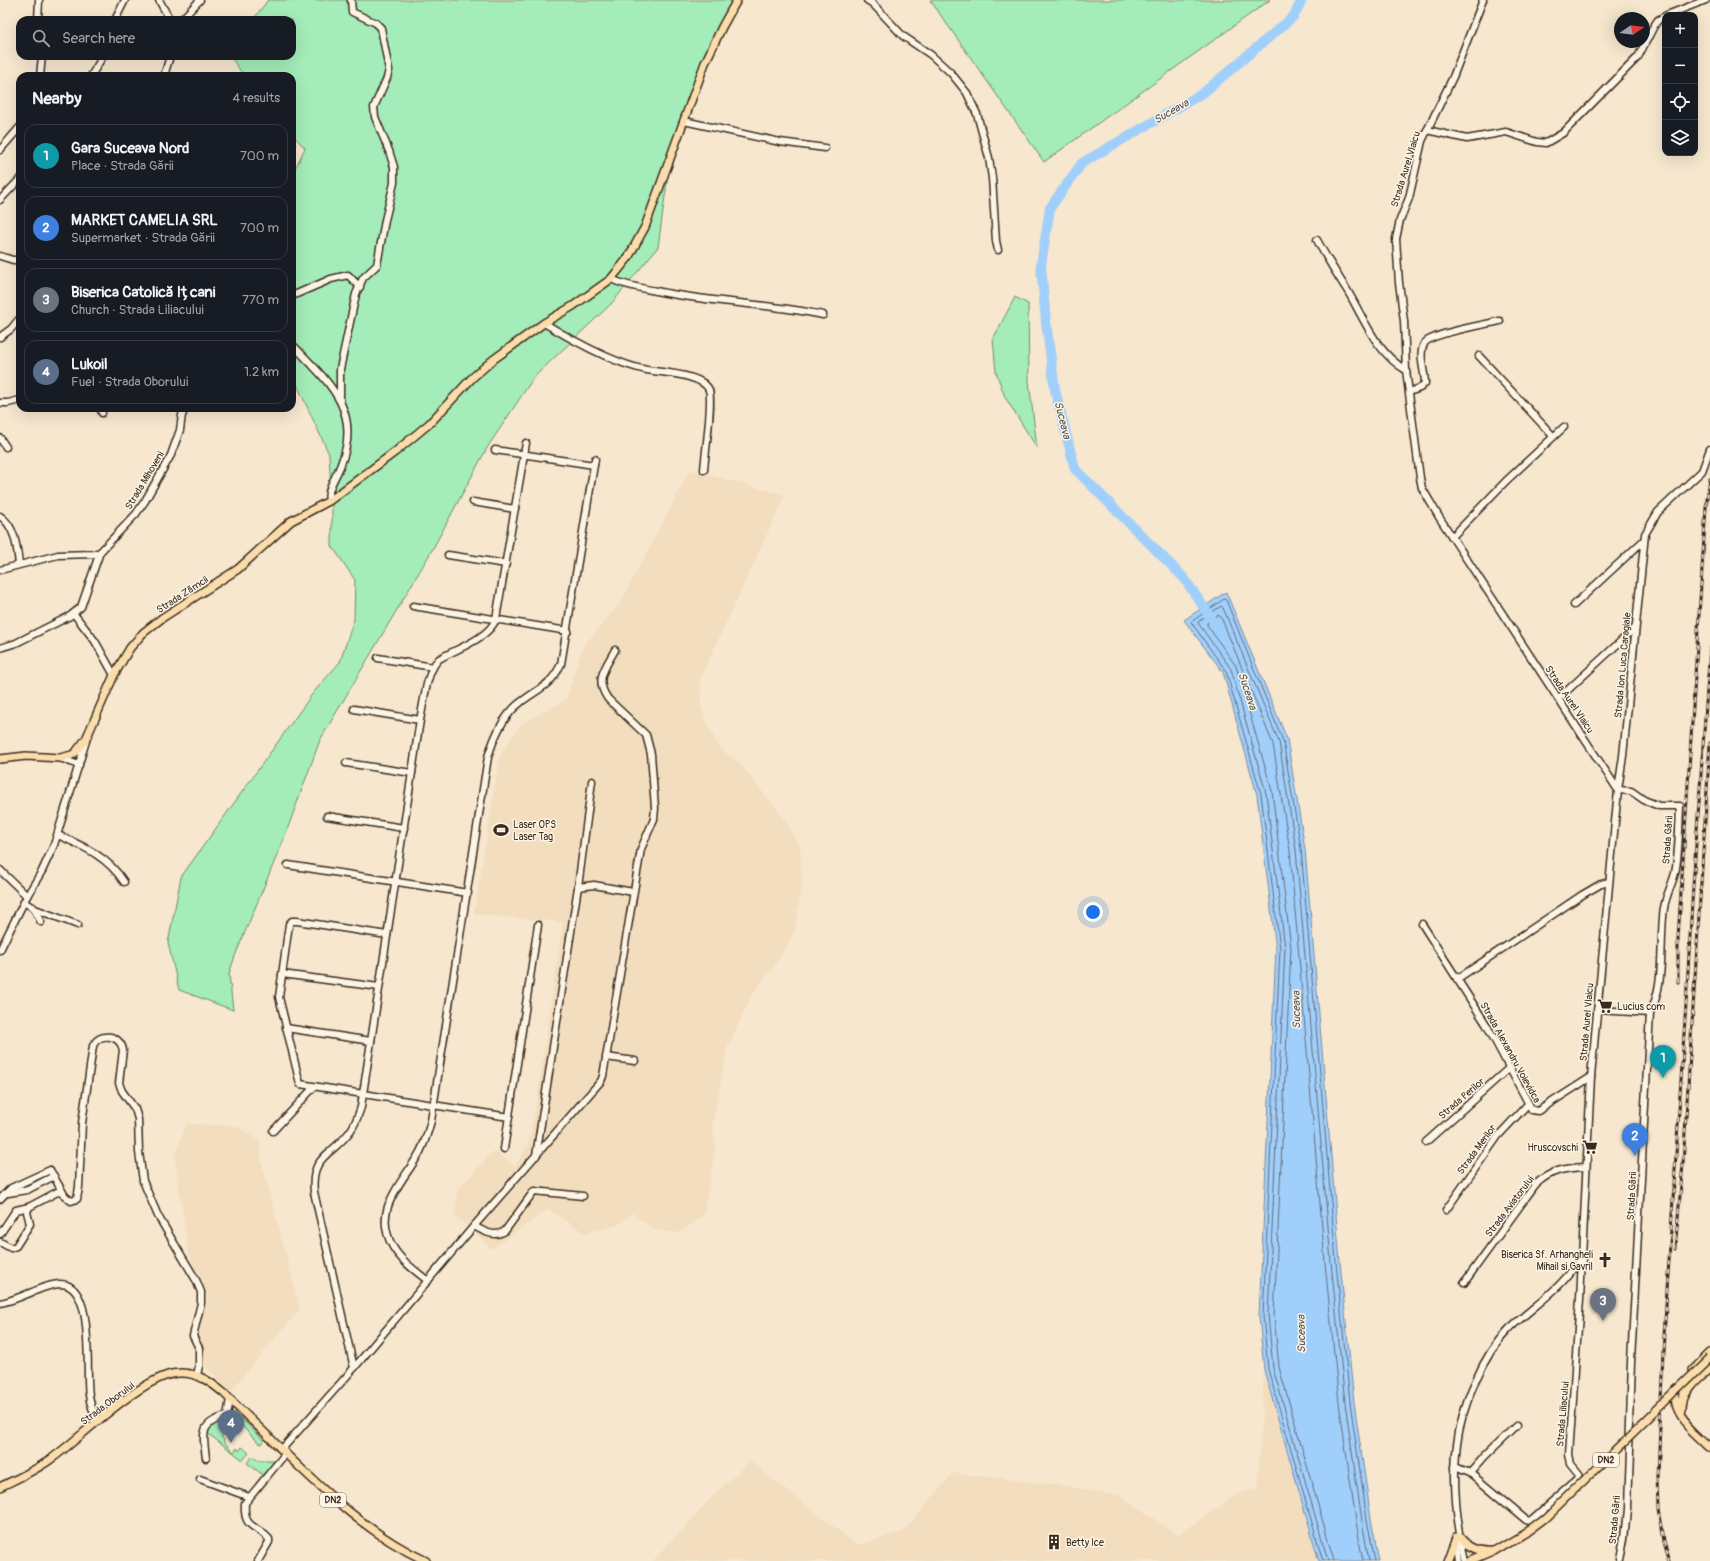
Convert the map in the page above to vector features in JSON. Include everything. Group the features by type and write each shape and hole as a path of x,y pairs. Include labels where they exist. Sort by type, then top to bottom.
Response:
{"main road":[{"name":"Strada Zămcii","path":"0,759 26,756 60,758 72,755 86,740 114,675 137,640 152,625 238,569 291,521 329,501 416,436 439,414 472,378 494,359 544,323 578,303 611,280 628,258 645,227 713,46 737,0"},
{"path":"1710,1353 1680,1383 1676,1390 1678,1408 1683,1418 1710,1446"},
{"name":"DN2","path":"1469,1561 1494,1551 1529,1530 1545,1518 1710,1358"},
{"path":"1683,1418 1681,1407 1685,1393 1710,1367"},
{"name":"Strada Oborului","path":"0,1487 40,1467 98,1420 131,1396 160,1378 179,1373 197,1376 212,1384 230,1399 339,1504 362,1522 392,1542 426,1561"},
{"path":"1447,1561 1458,1536 1472,1547 1485,1551 1494,1551"},
{"path":"1486,1561 1494,1551"}],"street":[{"path":"38,16 39,0"},
{"path":"117,16 125,0"},
{"path":"159,0 168,16"},
{"path":"185,16 200,0"},
{"path":"340,400 340,369 353,309 363,278 377,265 385,220 394,183 394,167 375,117 374,107 389,70 381,28 376,23 352,12 351,0"},
{"path":"867,0 873,4 903,36 940,63 951,73 967,93 977,114 992,178 996,241 998,250"},
{"path":"1427,130 1453,77 1484,0"},
{"name":"Strada Aurel Vlaicu","path":"1674,12 1706,0"},
{"name":"Strada Aurel Vlaicu","path":"1583,1253 1591,1076 1618,790 1452,537 1422,488 1406,370 1404,321 1399,283 1396,239 1422,141 1427,130 1467,139 1506,132 1537,142 1550,142 1569,127 1638,57 1654,26 1662,18"},
{"path":"40,72 42,60"},
{"path":"93,72 101,60"},
{"path":"165,72 169,60"},
{"path":"684,121 780,142 825,148"},
{"path":"0,150 16,132"},
{"path":"0,200 16,183"},
{"path":"1317,240 1328,261 1372,333 1396,364 1406,370"},
{"path":"0,256 16,260"},
{"path":"296,294 331,278 348,274 360,287"},
{"path":"611,280 633,287 695,299 791,308 823,314"},
{"path":"1409,392 1420,388 1425,383 1422,349 1424,342 1430,338 1500,320"},
{"path":"0,337 11,329 16,323"},
{"path":"544,323 567,337 627,365 645,370 678,375 702,382 709,390 710,402 704,470"},
{"path":"296,348 329,384 340,400 346,418 348,443 341,465 328,492 329,501"},
{"path":"1479,356 1553,436"},
{"path":"0,403 16,401"},
{"name":"Strada Mihoveni","path":"100,552 136,514 145,501 170,455 180,430 184,412"},
{"path":"1452,537 1506,481 1564,427"},
{"path":"0,438 6,447"},
{"path":"354,1368 313,1183 316,1168 320,1160 344,1139 357,1120 363,1093 420,720 429,675 435,663 487,632 494,625 506,564 526,443"},
{"name":"Strada Ion Luca Caragiale","path":"1618,790 1623,756 1643,541 1645,534 1658,512 1702,470 1710,449"},
{"path":"428,1281 401,1258 393,1247 388,1237 386,1223 387,1208 392,1196 419,1153 426,1137 435,1104 488,757 499,728 514,708 543,688 558,671 564,654 568,631 594,462 524,455 495,450"},
{"path":"473,502 515,509"},
{"path":"0,516 9,524 17,550 19,564"},
{"name":"Strada Ion Luca Caragiale","path":"1574,605 1643,541"},
{"path":"0,570 58,555 94,554 100,552"},
{"path":"0,648 29,637 74,614 84,603 100,552"},
{"path":"448,555 506,564"},
{"path":"413,606 568,631"},
{"path":"74,614 95,641 114,675"},
{"path":"1558,699 1634,629"},
{"path":"258,1561 269,1542 269,1539 252,1528 248,1522 245,1505 249,1497 284,1451 474,1226 604,1076 640,849 654,819 655,808 651,754 646,735 608,699 603,693 601,686 600,682 602,676 615,650"},
{"path":"378,658 433,667"},
{"path":"354,709 420,720"},
{"name":"Strada Zămcii","path":"0,950 25,899 42,871 58,835 86,740"},
{"path":"60,758 79,765"},
{"path":"346,763 412,774"},
{"path":"536,1156 578,887 592,781"},
{"name":"Strada Gării","path":"1618,790 1631,791 1644,800 1659,806 1680,806 1675,873 1667,893 1664,909 1658,989 1650,1014 1632,1355 1626,1510 1619,1561"},
{"path":"327,816 404,828"},
{"path":"58,835 88,849 108,862 124,882"},
{"path":"288,865 468,893"},
{"path":"0,870 33,907 41,922"},
{"path":"1457,979 1582,895 1601,884 1609,882"},
{"path":"578,887 594,885 633,892"},
{"path":"33,907 78,925"},
{"path":"387,935 292,921 289,927 279,997 300,1084 435,1104 509,1117"},
{"name":"Strada Alexandru Voievidca","path":"1422,924 1486,1024 1532,1110 1538,1111 1591,1076"},
{"path":"504,1149 538,925"},
{"path":"282,974 379,987"},
{"path":"1597,1010 1650,1014"},
{"path":"286,1028 371,1041"},
{"path":"0,1199 8,1193 27,1190 53,1173 66,1198 74,1201 77,1199 79,1187 82,1122 93,1046 94,1042 101,1038 115,1038 120,1042 123,1050 119,1083 122,1091 135,1109 138,1119 139,1152 143,1181 158,1216 196,1280 201,1292 201,1303 193,1336 199,1348 199,1366 197,1376"},
{"path":"606,1057 635,1061"},
{"name":"Strada Perilor","path":"1426,1142 1509,1068"},
{"path":"273,1131 314,1087"},
{"name":"Strada Merilor","path":"1446,1210 1498,1136 1528,1104"},
{"name":"Strada Aviatorului","path":"1464,1283 1535,1185 1549,1173 1569,1168 1586,1167"},
{"path":"0,1234 14,1212 29,1207 61,1190"},
{"path":"474,1226 489,1234 501,1234 505,1231 534,1191 583,1196"},
{"path":"0,1242 11,1248 16,1246 30,1224 27,1212 29,1207"},
{"path":"1458,1561 1455,1467 1457,1440 1462,1413 1469,1394 1492,1349 1519,1320 1568,1277 1583,1253"},
{"name":"Strada Liliacului","path":"1455,1467 1470,1473 1526,1520 1530,1521 1579,1478 1580,1474 1571,1463 1569,1455 1583,1253"},
{"path":"0,1302 13,1300 58,1284 68,1285 74,1289 81,1302 88,1336 88,1393 90,1404 98,1420"},
{"path":"206,1458 203,1438 205,1429 212,1421 227,1416 230,1399"},
{"path":"1470,1473 1516,1426"},
{"path":"200,1479 249,1497"},
{"path":"1458,1536 1465,1561"}],"shaded area":[{"path":"690,470 785,495 700,679 701,706 710,731 721,749 738,762 783,817 800,847 802,881 795,931 774,966 752,994 727,1049 712,1126 716,1146 703,1216 679,1233 655,1230 632,1213 618,1225 585,1233 548,1209 492,1249 455,1215 457,1190 494,1151 515,1166 528,1145 537,1102 563,922 474,914 500,756 521,724 566,700 583,647 621,602"},
{"path":"186,1124 236,1126 259,1140 261,1161 300,1309 231,1391 206,1367 198,1330 208,1298 188,1252 175,1157"},
{"path":"1264,1370 1319,1561 653,1561 723,1486 750,1462 857,1545 903,1532 953,1473 1058,1485 1121,1496 1178,1535 1237,1494 1258,1488"}],"green space":[{"path":"268,0 732,0 701,64 672,146 658,247 611,304 534,377 487,448 431,552 320,740 283,841 235,956 229,974 233,1010 179,990 168,943 181,877 313,693 340,662 354,619 355,580 332,546 332,507 329,454 296,383 296,167 305,148 296,138 296,72 241,72 233,60 296,60 296,16 256,16"},
{"path":"930,0 1270,0 1044,162"},
{"path":"1015,297 1028,304 1029,381 1037,448 1005,397 996,372 993,339"},
{"path":"235,1412 264,1441 262,1444 259,1443 236,1420 231,1418 231,1415"},
{"path":"221,1420 222,1428 226,1432 221,1437 224,1440 223,1441 234,1452 237,1448 239,1451 242,1447 249,1453 243,1460 206,1432 207,1428"},
{"path":"253,1456 259,1460 275,1460 263,1475 247,1463"}],"water":[{"path":"1226,592 1287,739 1305,849 1340,1262 1354,1402 1371,1519 1379,1561 1319,1561 1264,1370 1259,1316 1276,949 1257,795 1223,672 1184,620"}],"waterway":[{"name":"Suceava","path":"1211,618 1184,578 1075,469 1055,390 1046,322 1041,265 1050,208 1082,163 1203,93 1293,17 1302,0"}],"railway":[{"path":"1678,982 1678,938 1706,507 1710,478"},
{"path":"1670,1561 1664,1540 1659,1507 1658,1476 1663,1350 1710,648"},
{"path":"1675,1249 1683,1164 1710,743"}],"place":[{"name":"Laser OPS Laser Tag","path":"501,830"},
{"name":"Lucius com","path":"1605,1006"},
{"name":"Gara Suceava Nord","path":"1663,1078"},
{"name":"Hruscovschi","path":"1590,1147"},
{"name":"MARKET CAMELIA SRL","path":"1635,1156"},
{"name":"Biserica Sf. Arhangheli Mihail si Gavril","path":"1605,1260"},
{"name":"Biserica Catolică Ițcani","path":"1603,1321"},
{"name":"Lukoil","path":"231,1443"},
{"name":"Betty Ice","path":"1054,1542"}]}
